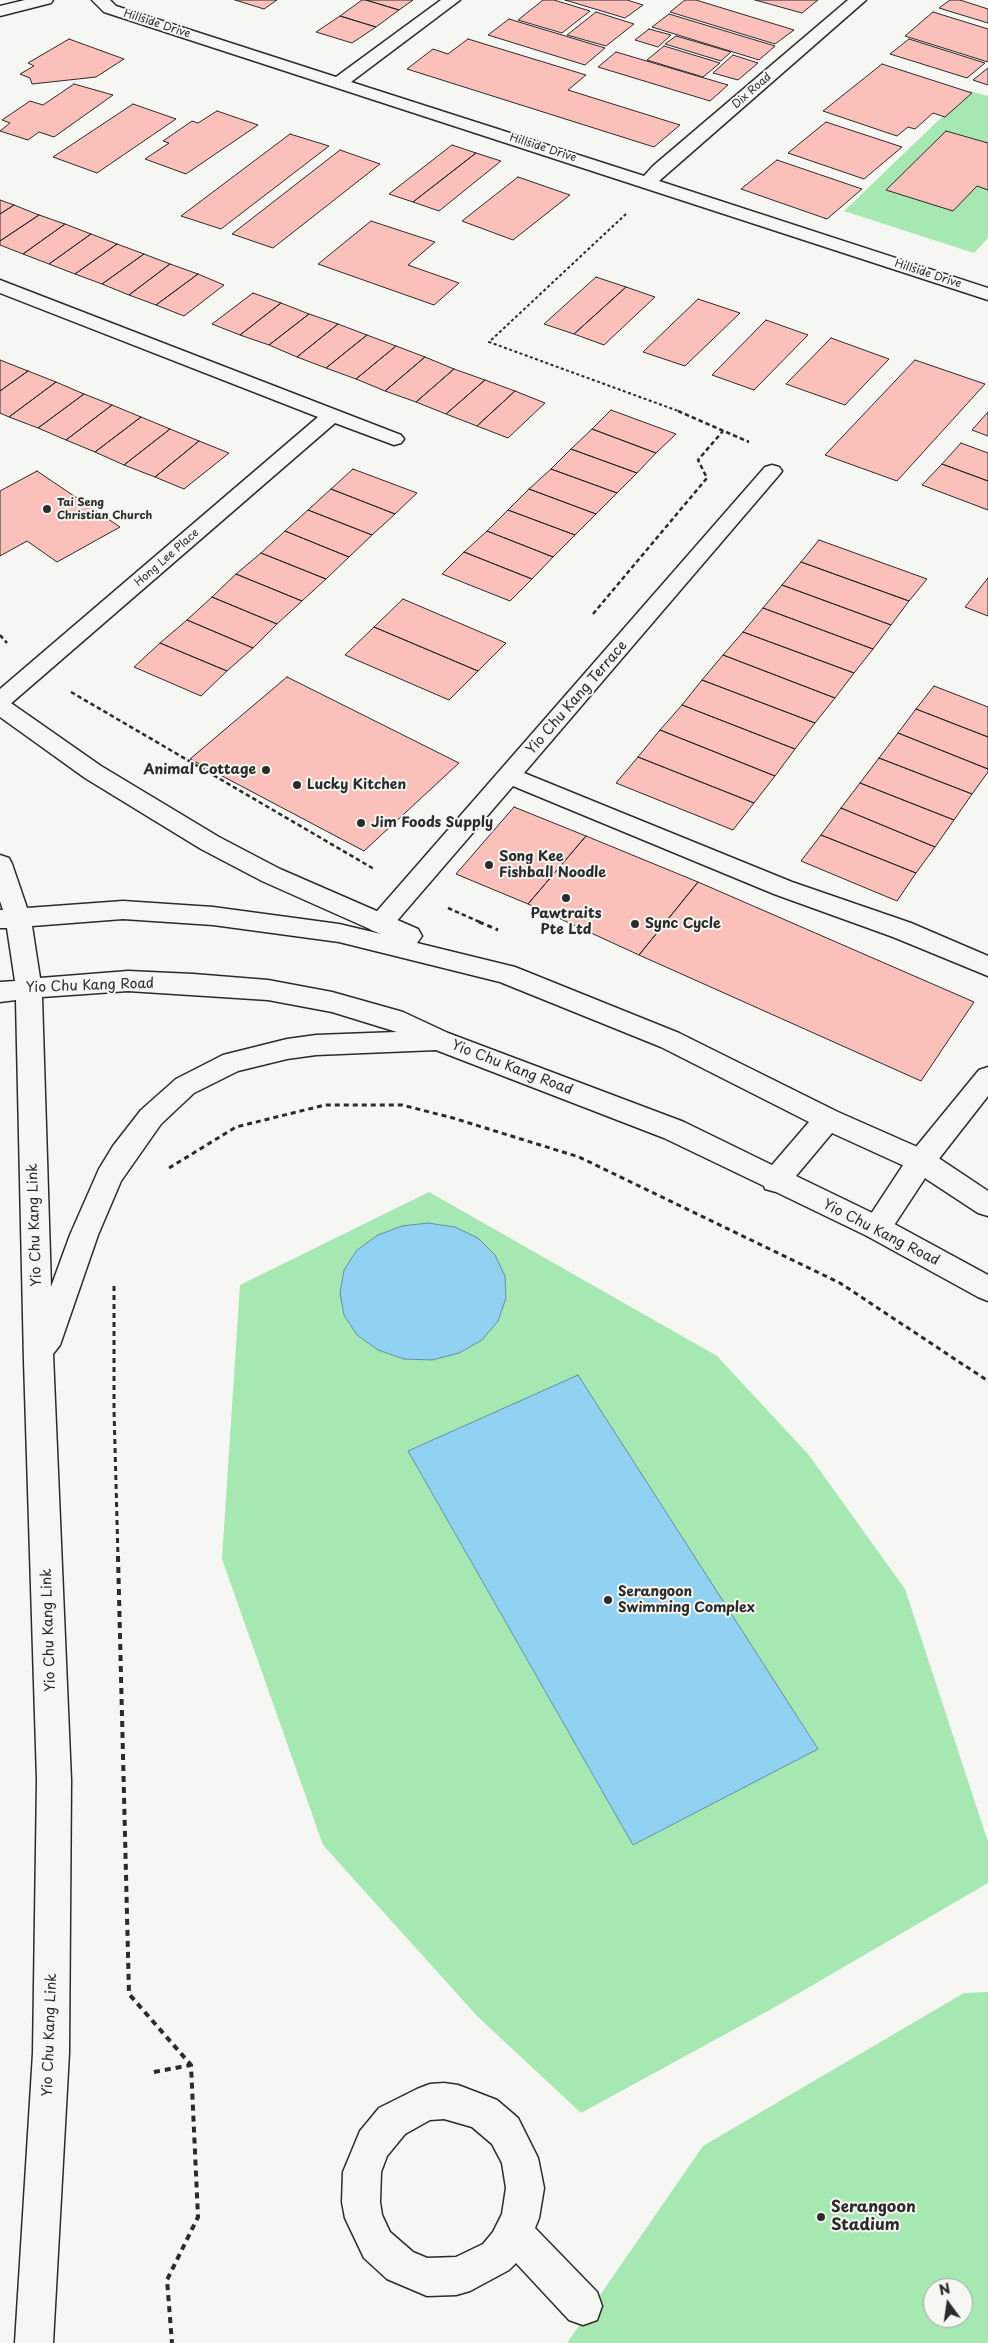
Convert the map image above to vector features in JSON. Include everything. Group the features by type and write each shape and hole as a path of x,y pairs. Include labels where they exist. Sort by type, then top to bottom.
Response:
{"street":[{"path":"0,11 45,0"},
{"name":"Hillside Drive","path":"100,0 110,9 340,82 988,294"},
{"path":"340,82 452,0"},
{"name":"Dix Road","path":"648,183 660,170 858,0"},
{"path":"0,286 394,439"},
{"name":"Hong Lee Place","path":"0,702 332,415"},
{"name":"Yio Chu Kang Terrace","path":"380,924 772,471"},
{"path":"0,706 93,772 210,843 271,875 380,924 670,1040 828,1119 921,1161 988,1204"},
{"path":"510,776 783,888 902,930 988,966"},
{"path":"0,864 9,918 123,910 213,916 339,933 506,974"},
{"name":"Yio Chu Kang Link","path":"9,918 29,988 39,1361 54,1780 51,2053 34,2343"},
{"name":"Yio Chu Kang Road","path":"0,992 29,988 128,981 268,990 332,1002 394,1019 439,1040 674,1130 775,1181 877,1228 988,1289"},
{"path":"39,1361 84,1235 109,1177 123,1154 151,1117 185,1086 207,1073 232,1062 286,1049 316,1045 439,1040"},
{"path":"877,1228 921,1161 988,1077"},
{"path":"775,1181 828,1119"},
{"path":"430,2102 458,2103 484,2113 505,2131 517,2151 522,2165 525,2188 523,2203 520,2218 513,2232 506,2245 496,2257 470,2272 456,2276 427,2277 400,2266 377,2245 364,2218 361,2202 362,2172 372,2144 392,2122 404,2113 430,2102"},
{"path":"513,2232 583,2306"}],"path":[{"path":"632,209 489,342 681,412 777,454 772,471"},
{"path":"593,614 707,478 698,460 723,431"},
{"path":"36,671 410,890 502,931"},
{"path":"165,1170 236,1127 325,1105 402,1106 454,1118 579,1157 840,1283 988,1381"},
{"path":"114,1276 114,1410 129,1994 190,2065 198,2217 167,2280 172,2343"},
{"path":"154,2072 190,2065"}],"green space":[{"path":"969,91 988,96 988,238 974,253 844,211"},
{"name":"Serangoon Swimming Complex","path":"429,1192 717,1356 808,1454 905,1589 988,1842 988,1883 775,2007 581,2113 478,2017 323,1845 222,1559 240,1285"},
{"name":"Serangoon Stadium","path":"988,1992 988,2343 567,2343 703,2146 964,1993"}],"water":[{"path":"428,1223 455,1227 478,1238 495,1255 505,1276 506,1298 498,1321 482,1340 459,1353 432,1360 404,1359 378,1350 357,1335 344,1315 340,1293 344,1270 357,1250 378,1235 402,1226"},
{"name":"Serangoon Swimming Complex","path":"578,1375 818,1749 633,1845 408,1451"}],"building":[{"path":"235,0 277,0 264,9"},
{"path":"362,0 399,10 376,27 340,16"},
{"path":"366,0 413,0 399,10"},
{"path":"543,0 554,0 590,11 562,33 518,20"},
{"path":"565,0 627,0 643,5 625,18"},
{"path":"685,0 696,0 794,30 775,44 670,12"},
{"path":"755,0 818,0 802,13"},
{"path":"950,0 960,0 988,9 988,23 939,8"},
{"path":"596,12 634,24 606,46 567,35"},
{"path":"933,12 988,29 988,62 905,36"},
{"path":"669,14 775,46 759,60 652,27"},
{"path":"340,16 376,27 352,43 316,32"},
{"path":"509,19 605,48 585,65 488,35"},
{"path":"649,29 671,35 658,47 635,40"},
{"path":"676,36 731,52 721,61 665,44"},
{"path":"69,39 124,59 96,77 32,84 30,78 20,74 34,66 28,63"},
{"path":"468,39 586,75 568,90 680,125 654,147 407,69 433,49 448,54"},
{"path":"909,39 985,63 967,78 890,54"},
{"path":"664,46 720,63 703,77 647,60"},
{"path":"616,52 728,85 710,101 598,67"},
{"path":"733,55 758,63 738,80 713,73"},
{"path":"882,64 972,93 945,117 933,113 915,129 908,127 897,136 823,111"},
{"path":"988,68 988,85 973,80"},
{"path":"74,84 113,95 54,137 39,132 28,140 0,131 10,123 2,120 30,101 43,105"},
{"path":"133,104 176,119 97,173 53,157"},
{"path":"217,111 258,125 186,174 145,159 169,143 163,141 192,121 198,123"},
{"path":"826,122 902,147 864,179 788,153"},
{"path":"946,131 988,143 988,190 977,186 953,211 886,190"},
{"path":"290,134 329,146 221,229 181,216"},
{"path":"452,145 476,153 413,202 389,194"},
{"path":"340,150 380,164 273,248 232,234"},
{"path":"476,153 501,161 439,211 413,202"},
{"path":"777,160 862,189 827,219 741,189"},
{"path":"518,177 570,195 513,240 462,221"},
{"path":"0,200 14,205 0,214"},
{"path":"14,205 39,215 0,241 0,214"},
{"path":"39,215 65,224 23,254 0,245 0,241"},
{"path":"371,221 435,242 408,265 459,283 434,305 318,264"},
{"path":"65,224 91,234 49,264 23,254"},
{"path":"91,234 117,244 75,274 49,264"},
{"path":"117,244 144,254 102,284 75,274"},
{"path":"144,254 170,264 129,295 102,284"},
{"path":"170,264 198,274 156,305 129,295"},
{"path":"198,274 224,285 184,316 156,305"},
{"path":"596,277 626,287 574,334 544,324"},
{"path":"626,287 655,297 604,345 574,334"},
{"path":"253,293 281,303 240,335 212,324"},
{"path":"698,299 740,313 685,366 643,352"},
{"path":"281,303 309,314 269,345 240,335"},
{"path":"309,314 338,324 297,357 269,345"},
{"path":"766,320 808,335 754,390 712,375"},
{"path":"338,324 367,335 326,368 297,357"},
{"path":"367,335 396,346 356,379 326,368"},
{"path":"831,338 889,359 845,405 786,384"},
{"path":"396,346 425,357 385,391 356,379"},
{"path":"425,357 454,369 416,402 385,391"},
{"path":"0,360 28,371 0,391"},
{"path":"915,360 985,384 897,481 825,455"},
{"path":"454,369 485,380 446,414 416,402"},
{"path":"28,371 56,382 9,417 0,413 0,391"},
{"path":"485,380 515,391 477,426 446,414"},
{"path":"56,382 84,394 38,428 9,417"},
{"path":"515,391 545,403 508,438 477,426"},
{"path":"84,394 112,405 66,440 38,428"},
{"path":"112,405 141,417 95,452 66,440"},
{"path":"611,410 676,434 656,453 592,429"},
{"path":"988,412 988,436 972,430"},
{"path":"141,417 170,429 124,465 95,452"},
{"path":"170,429 199,441 155,477 124,465"},
{"path":"592,429 656,453 637,473 571,449"},
{"path":"199,441 229,453 184,489 155,477"},
{"path":"961,443 988,453 988,481 942,464"},
{"path":"571,449 637,473 617,493 551,469"},
{"path":"942,464 988,481 988,510 922,485"},
{"path":"353,469 417,493 395,514 331,489"},
{"path":"551,469 617,493 596,514 529,489"},
{"name":"Tai Seng Christian Church","path":"37,471 120,527 57,562 27,541 0,556 0,491"},
{"path":"331,489 395,514 372,535 308,510"},
{"path":"529,489 596,514 575,535 508,510"},
{"path":"308,510 372,535 349,557 285,531"},
{"path":"508,510 575,535 553,557 487,531"},
{"path":"285,531 349,557 326,579 261,553"},
{"path":"487,531 553,557 532,579 464,552"},
{"path":"819,540 927,579 909,601 801,562"},
{"path":"464,552 532,579 510,601 442,574"},
{"path":"261,553 326,579 302,601 236,574"},
{"path":"801,562 909,601 891,625 782,585"},
{"path":"236,574 302,601 277,624 212,597"},
{"path":"988,578 988,616 965,607"},
{"path":"782,585 891,625 873,649 763,608"},
{"path":"212,597 277,624 253,648 187,620"},
{"path":"403,599 506,643 478,671 374,627"},
{"path":"763,608 873,649 854,673 743,632"},
{"path":"187,620 253,648 227,671 160,643"},
{"path":"374,627 478,671 449,700 345,655"},
{"path":"743,632 854,673 835,698 723,655"},
{"path":"160,643 227,671 201,696 134,667"},
{"path":"723,655 835,698 815,723 702,680"},
{"path":"287,677 459,763 364,851 190,759"},
{"path":"702,680 815,723 795,749 682,705"},
{"path":"934,686 988,707 988,737 916,709"},
{"path":"682,705 795,749 775,776 660,730"},
{"path":"916,709 988,737 988,769 898,733"},
{"path":"660,730 775,776 754,803 638,757"},
{"path":"898,733 988,769 988,772 972,794 879,758"},
{"path":"638,757 754,803 733,830 616,783"},
{"path":"879,758 972,794 954,820 860,783"},
{"path":"860,783 954,820 935,847 841,808"},
{"path":"514,807 586,836 528,904 456,874"},
{"path":"841,808 935,847 916,873 821,835"},
{"path":"821,835 916,873 897,901 801,861"},
{"path":"586,836 698,882 639,955 528,904"},
{"path":"698,882 974,1002 921,1081 639,955"}],"place":[{"name":"Tai Seng Christian Church","path":"47,509"},
{"name":"Animal Cottage","path":"266,770"},
{"name":"Lucky Kitchen","path":"297,785"},
{"name":"Jim Foods Supply","path":"361,823"},
{"name":"Song Kee Fishball Noodle","path":"489,865"},
{"name":"Pawtraits Pte Ltd","path":"566,898"},
{"name":"Sync Cycle","path":"635,924"},
{"name":"Serangoon Swimming Complex","path":"608,1600"},
{"name":"Serangoon Stadium","path":"821,2217"}]}
